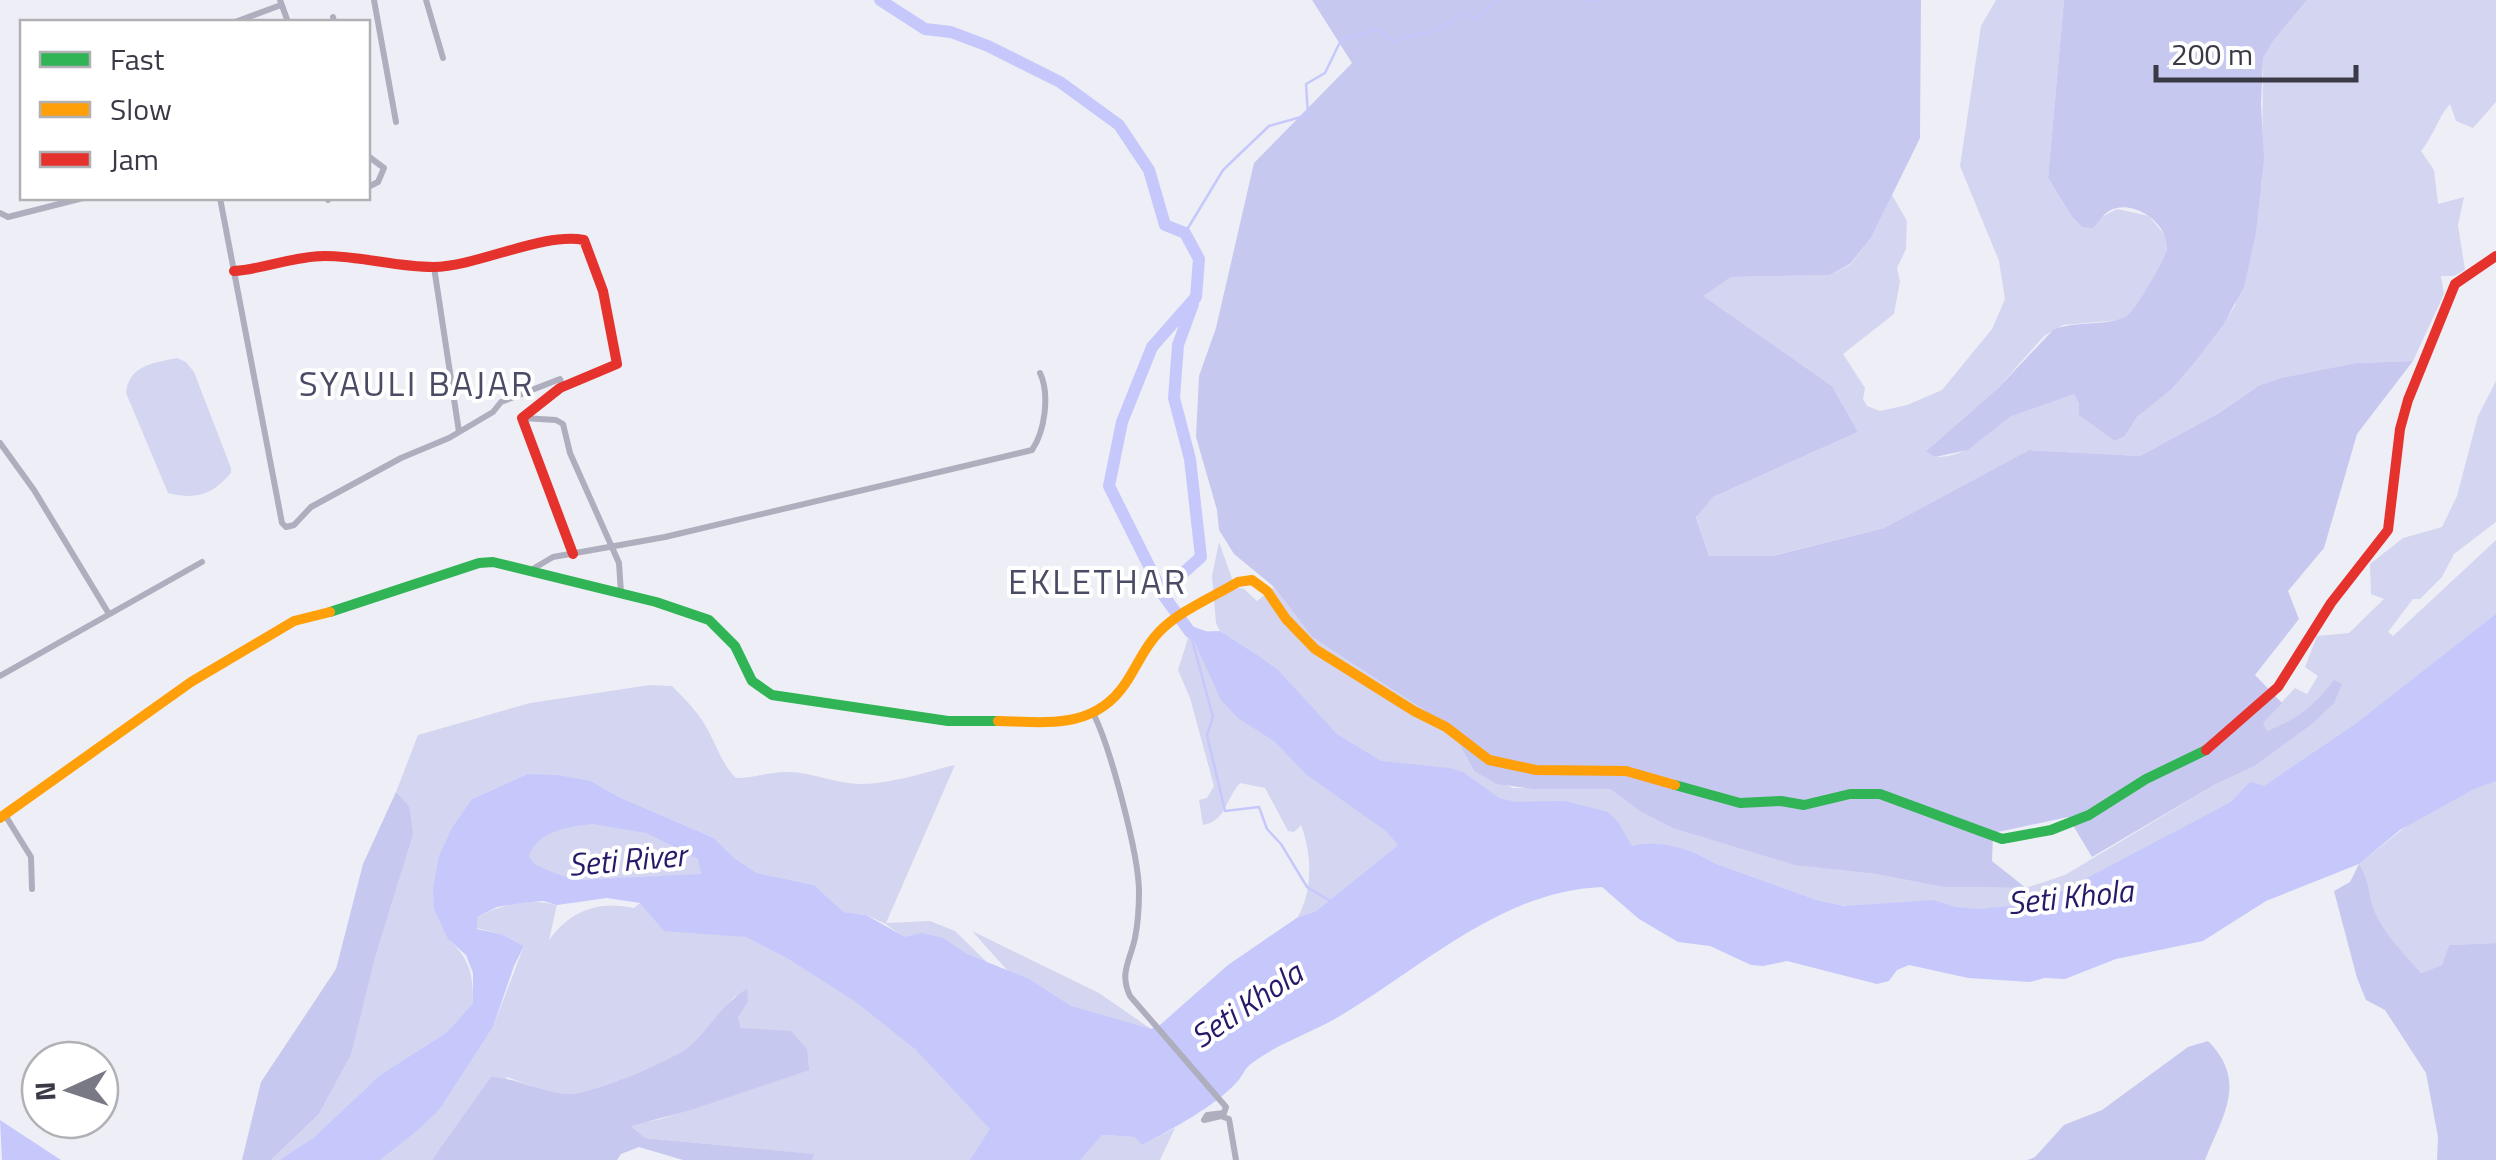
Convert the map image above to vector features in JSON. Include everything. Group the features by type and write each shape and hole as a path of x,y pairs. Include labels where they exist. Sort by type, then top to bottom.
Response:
{"main road":[{"path":"234,271 252,270 291,258 326,256 434,267 494,257 568,237 584,240 603,290 617,364 581,377 522,418 572,554"},
{"path":"2,817 191,682 294,621 352,606 479,563 493,562 709,620 735,646 752,681 772,695 979,723 1074,722 1093,714 1123,688 1162,628 1238,582 1252,580 1262,586 1286,619 1315,648 1446,727 1489,760 1536,770 1626,772 1740,803 1781,801 1804,805 1838,796 1880,794 2002,839 2052,830 2089,815 2146,779 2210,748 2278,687 2312,629 2388,530 2400,429 2408,400 2455,284 2496,256"}],"street":[{"path":"374,0 396,122"},
{"path":"426,0 442,58"},
{"path":"240,20 280,2"},
{"path":"370,158 384,168 378,182 370,186"},
{"path":"0,213 8,217 75,200"},
{"path":"220,200 282,523 286,527 294,525 311,507 401,458 459,432 494,412 502,402 560,379 563,388"},
{"path":"434,267 459,432"},
{"path":"531,570 553,557 918,479 1032,450 1038,442 1046,397 1040,373"},
{"path":"522,418 563,424 574,464 619,563 621,594"},
{"path":"0,443 34,490 109,614"},
{"path":"0,676 202,562"},
{"path":"1093,714 1109,756 1139,886 1134,940 1123,976 1130,996 1226,1111 1204,1120 1221,1116 1229,1120 1236,1160"},
{"path":"2,817 31,857 32,889"}],"shaded area":[{"path":"1312,0 1921,0 1920,138 1871,238 1850,264 1830,275 1731,277 1703,296 1832,386 1858,432 1713,497 1696,517 1709,556 1772,556 1884,528 2029,450 2140,456 2217,414 2258,386 2357,363 2413,361 2357,434 2324,548 2288,591 2299,619 2255,675 2282,703 2263,723 2267,731 2305,711 2334,680 2342,684 2334,703 2253,767 2216,784 2092,857 2068,817 1993,833 1992,861 2026,888 1943,887 1870,873 1795,865 1673,828 1638,810 1610,789 1534,789 1497,784 1474,771 1459,743 1433,716 1312,637 1274,587 1234,554 1219,530 1196,437 1199,376 1216,328 1254,163 1352,63"},
{"path":"1996,0 2064,0 2048,178 2072,217 2082,227 2117,209 2149,216 2168,244 2162,267 2130,314 2120,320 2063,325 2044,336 1997,389 1927,450 1935,457 1960,453 2019,412 2074,394 2115,441 2125,436 2137,417 2172,389 2195,362 2235,306 2262,180 2263,58 2307,0 2496,0 2496,102 2473,128 2456,121 2450,104 2421,151 2434,170 2438,204 2464,197 2458,225 2465,270 2454,276 2441,276 2444,294 2413,361 2357,363 2256,387 2215,415 2140,456 2029,450 1884,528 1771,556 1709,556 1696,516 1713,497 1858,432 1832,386 1702,296 1731,277 1830,275 1850,265 1871,238 1892,195 1907,221 1906,249 1897,268 1900,281 1894,314 1843,354 1865,388 1863,399 1867,406 1880,411 1942,390 1992,329 2005,299 1999,261 1960,166 1981,26"},
{"path":"2064,0 2307,0 2263,58 2264,159 2256,232 2244,287 2223,325 2195,362 2172,389 2137,417 2125,436 2115,441 2079,415 2074,394 2011,416 1968,450 1935,457 1926,451 1997,389 2053,330 2114,321 2129,314 2166,252 2161,229 2137,210 2118,208 2107,212 2093,228 2082,227 2048,178"},
{"path":"177,358 194,372 231,468 231,473 217,486 195,496 168,493 126,393 137,371"},
{"path":"2496,381 2496,522 2454,554 2442,577 2420,599 2413,599 2388,632 2393,636 2496,540 2496,702 2058,905 1979,909 1846,906 1817,900 1681,849 1645,847 1622,851 1428,831 1360,751 1337,734 1253,652 1220,631 1216,623 1212,576 1219,542 1235,587 1244,589 1257,601 1274,587 1312,637 1433,716 1459,743 1474,771 1513,788 1610,789 1638,810 1870,873 1943,887 2026,888 2065,875 2216,784 2253,767 2315,705 2290,723 2267,731 2262,723 2295,688 2307,694 2318,676 2305,667 2317,636 2349,633 2384,599 2371,594 2370,564 2403,538 2442,527 2457,496 2478,416"},
{"path":"1190,632 1414,839 1398,845 1316,911 1298,917 1309,871 1301,825 1294,832 1288,831 1265,788 1240,783 1221,814 1203,825 1199,800 1207,798 1214,786 1190,698 1178,670"},
{"path":"650,685 672,686 687,701 736,778 790,772 852,784 873,783 955,765 886,923 930,921 955,931 997,972 907,940 866,915 844,912 814,885 757,873 714,838 591,781 527,774 472,799 448,939 469,968 473,1003 447,1032 380,1075 313,1138 279,1160 271,1160 319,1114 351,1055 409,806 396,792 418,735 530,703"},
{"path":"2496,773 2496,943 2449,945 2442,965 2421,973 2381,924 2359,864 2429,808"},
{"path":"396,792 409,806 413,834 375,957 351,1055 319,1114 271,1160 242,1160 261,1082 336,969 363,864"},
{"path":"533,804 646,833 699,859 701,875 462,885"},
{"path":"2359,864 2381,924 2421,973 2442,965 2449,945 2496,943 2496,1160 2437,1160 2438,1137 2426,1073 2385,1010 2366,1000 2334,891 2350,882"},
{"path":"688,898 842,981 1000,1128 1049,1160 812,1160 813,1154 645,1138 630,1125 661,1119 778,1080 791,1032 741,1029 738,1018 748,1002 735,996 688,1047 647,1069 592,1090 566,1094 507,1077 459,1125 432,1160 380,1160 440,1109 493,1027 524,946 477,928 477,917 516,904 557,905 549,940 566,922 586,910 608,906 634,908 640,903"},
{"path":"972,931 1099,993 1151,1029 1204,986 1153,1067 1007,970"},
{"path":"747,989 748,1002 738,1018 741,1028 791,1031 807,1049 809,1070 631,1126 645,1138 814,1154 812,1160 683,1160 639,1147 621,1154 617,1160 432,1160 491,1077 566,1094 609,1084 687,1048"},
{"path":"2208,1041 2227,1070 2229,1084 2224,1113 2205,1160 2027,1160 2035,1157 2064,1125 2102,1110 2188,1047"},
{"path":"1175,1128 1160,1160 1059,1160 1102,1135 1136,1137 1142,1145"}],"water":[{"name":"Seti Khola","path":"2496,614 2496,781 2400,830 2359,864 2266,901 2203,941 2116,959 2065,979 2030,982 1968,978 1909,965 1897,970 1889,981 1877,984 1787,961 1751,965 1710,946 1678,942 1639,919 1602,887 1566,892 1531,901 1467,933 1345,1013 1262,1056 1217,1100 1166,1132 1142,1145 1135,1137 1102,1135 1080,1160 970,1160 990,1129 915,1049 856,1002 746,937 664,931 640,903 607,898 497,907 477,917 477,929 501,934 524,946 493,1027 440,1109 380,1160 279,1160 313,1138 380,1075 447,1032 473,1003 473,973 466,955 448,939 434,909 439,856 472,799 527,774 591,781 714,838 757,873 814,885 844,912 866,915 905,937 922,933 943,938 967,954 1029,979 1071,1006 1151,1029 1159,1026 1228,965 1298,917 1316,911 1398,845 1386,831 1307,775 1274,741 1238,718 1221,700 1190,632 1220,631 1253,652 1278,670 1337,734 1381,761 1463,772 1499,798 1516,802 1565,801 1608,812 1632,846 1652,844 1686,850 1817,900 1845,906 1933,900 1979,909 2030,904 2053,896 2231,802 2250,782 2264,786 2354,725","holes":["593,824 646,833 698,859 701,874 576,880 534,864 529,856 547,835 574,826"]},
{"path":"0,1120 20,1133 20,1140 30,1140 61,1160 2,1160"}],"waterway":[{"path":"880,0 925,29 951,32 988,46 1060,82 1119,125 1149,170 1165,225 1185,233 1199,259 1196,297 1152,347 1122,422 1109,486 1164,596 1190,632 1204,637"},
{"path":"1185,233 1223,170 1269,126 1308,115 1306,84 1325,73 1341,40 1377,29 1392,41 1437,30 1466,12 1475,19 1499,0"},
{"path":"1584,0 1597,0"},
{"path":"1162,592 1201,557 1190,459 1174,398 1178,345 1193,304"},
{"path":"1190,632 1213,717 1207,735 1225,811 1259,807 1267,829 1281,844 1307,887 1330,901"}],"traffic: fast":[{"path":"330,612 479,563 493,562 656,602 709,620 735,646 752,681 772,695 948,721 998,721"},
{"path":"1675,785 1740,803 1781,801 1804,805 1850,794 1880,794 2002,839 2051,830 2089,815 2146,779 2206,750"}],"traffic: slow":[{"path":"998,721 1068,720 1099,709 1113,699 1167,624 1238,582 1252,580 1267,591 1286,619 1315,649 1446,727 1489,760 1536,770 1626,771 1675,785"},
{"path":"0,818 191,682 294,621 330,612"}],"traffic: jam":[{"path":"234,271 325,256 433,267 549,241 584,240 603,291 617,364 560,388 522,418 573,554"},
{"path":"2206,750 2278,687 2331,603 2388,530 2400,429 2408,400 2455,284 2496,256"}],"district":[{"name":"SYAULI BAJAR","path":"417,383"},
{"name":"EKLETHAR","path":"1098,581"}],"water label":[{"name":"Seti River","path":"627,859"}]}
